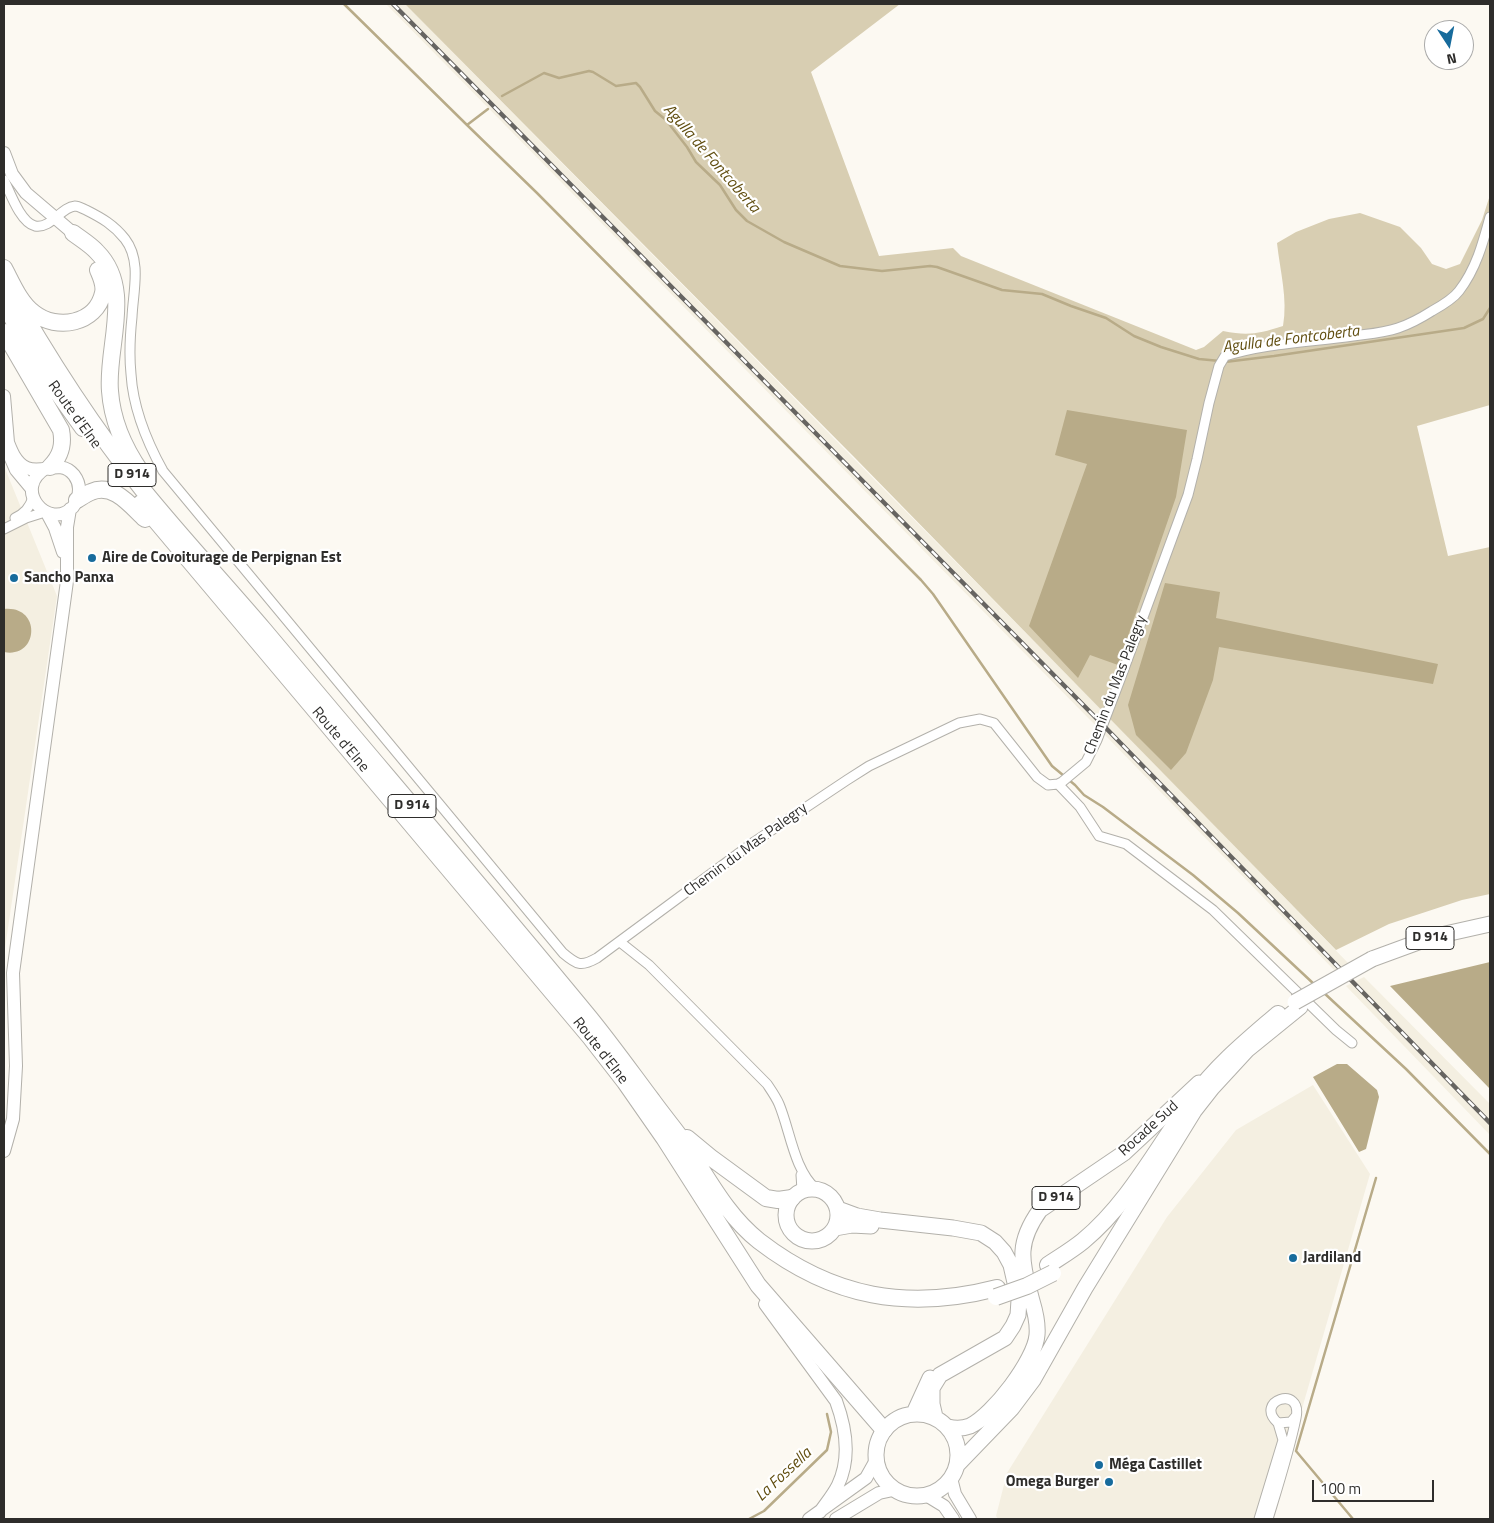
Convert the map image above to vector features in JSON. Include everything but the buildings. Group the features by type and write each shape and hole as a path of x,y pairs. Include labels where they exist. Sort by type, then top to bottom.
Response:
{"highway":[{"path":"4,268 27,306 35,314 58,323 72,323 86,317 97,306 104,292 103,280 94,262 73,233"},
{"path":"73,233 97,252 109,267 114,283 117,306 110,391 114,417 120,433 132,459 218,577"},
{"name":"Route d'Elne","path":"4,280 55,367 108,444 144,491 500,909 605,1037"},
{"name":"Route d'Elne","path":"4,304 45,375 99,450 156,522 590,1037 625,1082 684,1171"},
{"path":"4,332 61,430 63,444 61,452 48,467"},
{"path":"74,504 91,492 100,489 113,492 124,499 146,521 267,663 340,740"},
{"name":"D 914","path":"1051,1269 1110,1215 1130,1192 1195,1096 1220,1067 1278,1014"},
{"path":"605,1037 620,1050 690,1142 766,1198 778,1200 803,1192"},
{"name":"D 914","path":"605,1037 683,1141 721,1200 740,1224 758,1240 830,1282 854,1291 884,1297 921,1300 996,1293"},
{"name":"D 914","path":"684,1171 732,1228 760,1252 804,1281 832,1293 886,1306 919,1309 955,1307 996,1293 1023,1279 1051,1269 1088,1248 1113,1224 1157,1168"},
{"path":"684,1171 758,1285 884,1430"}],"main road":[{"path":"4,153 12,174 26,193 73,233"},
{"path":"4,396 6,437 9,454 16,470 32,493 36,504 46,512 55,514 63,513 74,504"},
{"path":"4,1151 13,1119 16,1066 13,974 63,613 67,567 67,527 79,493 76,478 65,468 48,467 36,470 26,468 18,461 6,437"},
{"path":"32,493 36,476 48,467"},
{"path":"46,512 62,546 67,567"},
{"name":"Rocade Sud","path":"948,1427 961,1429 972,1425 993,1407 1022,1372 1033,1352 1037,1335 1035,1312 1022,1254 1025,1238 1031,1223 1040,1210 1124,1153 1157,1124 1236,1046 1278,1014 1374,962 1432,937 1472,926 1490,924"},
{"name":"Rocade Sud","path":"1374,962 1434,942 1490,929"},
{"name":"Rocade Sud","path":"958,1464 1012,1408 1033,1380 1085,1288 1157,1168 1194,1111 1247,1050 1297,1005"},
{"path":"803,1192 825,1192 838,1209 838,1219 835,1228 829,1236 821,1240 812,1242 797,1237 788,1227 786,1214 789,1202 803,1192"},
{"path":"838,1209 857,1216 880,1220 981,1233 996,1242 1011,1265 1019,1300 1018,1315 1013,1326 1005,1338 940,1375 932,1388 932,1404 935,1417"},
{"path":"835,1228 852,1226 881,1227 975,1239 985,1244 1002,1262 1009,1290 1010,1306 1007,1320 999,1331 987,1340 939,1367 928,1380 914,1413"},
{"path":"758,1285 765,1304 836,1401 841,1415 847,1449 844,1469 837,1486 820,1512"},
{"path":"914,1413 925,1414 935,1417 948,1427 957,1444 958,1464 951,1478 940,1489 926,1495 915,1496 893,1490 885,1482 879,1473 876,1462 876,1447 884,1430 897,1418 914,1413"},
{"path":"809,1519 866,1478 876,1462"},
{"path":"951,1478 955,1494 970,1519"},
{"path":"836,1519 878,1493 893,1490"},
{"path":"926,1495 944,1506 953,1519"}],"street":[{"path":"4,180 27,222 35,226 41,226 55,218"},
{"name":"Chemin du Mas Palegry","path":"55,218 75,206 106,219 126,240 133,254 136,281 129,348 131,376 144,428 153,454 163,471 563,954 574,963 583,964 598,958 754,842 846,780 869,766 959,723 980,719 994,723 1037,776 1048,785 1060,783 1086,762 1097,740 1188,495 1209,403 1219,366 1225,356 1283,343 1325,340 1390,330 1421,318 1440,307 1458,293 1473,268 1482,247 1490,217"},
{"path":"4,523 23,514 30,506 32,493"},
{"path":"4,528 26,518 46,512"},
{"path":"1060,783 1080,807 1098,836 1126,844 1213,910 1336,1030 1352,1043"},
{"path":"620,942 649,965 767,1084 778,1102 800,1167 808,1182 803,1192"},
{"path":"800,1167 803,1192"},
{"path":"1259,1519 1283,1440 1278,1423 1271,1414 1271,1407 1275,1401 1283,1398 1291,1400 1297,1410 1291,1439 1268,1519"},
{"path":"1278,1423 1291,1422 1296,1416"}],"shaded area":[{"path":"386,4 405,4 1103,711 1097,727"},
{"path":"405,4 900,4 811,72 879,256 953,248 961,256 1196,350 1204,347 1223,331 1253,333 1283,326 1285,306 1277,243 1296,232 1329,219 1360,213 1400,227 1421,248 1432,264 1446,269 1460,264 1482,220 1490,195 1490,405 1417,426 1448,556 1490,547 1490,894 1462,900 1389,924 1336,950 857,460"},
{"path":"1067,410 1187,430 1176,497 1118,665 1090,655 1078,678 1029,626 1087,464 1055,455"},
{"path":"4,466 57,596 4,955"},
{"path":"1165,583 1220,592 1216,618 1438,664 1433,684 1219,647 1213,680 1186,753 1171,770 1136,735 1128,705"},
{"path":"4,609 16,610 25,615 30,623 31,632 29,640 24,648 16,652 4,652"},
{"path":"1110,718 1350,965 1336,972 1104,734"},
{"path":"1490,962 1490,1089 1390,986"},
{"path":"1364,977 1490,1104 1490,1135 1346,986"},
{"path":"1337,1064 1347,1064 1377,1090 1379,1097 1366,1149 1359,1152 1313,1077"},
{"path":"1313,1085 1370,1174 1270,1519 998,1519 996,1516 1007,1473 1167,1217 1236,1130"}],"waterway":[{"name":"Agulla de Fontcoberta","path":"344,4 467,125 488,109"},
{"name":"Agulla de Fontcoberta","path":"502,96 544,73 559,78 589,71 616,86 636,83 655,111 666,120 687,147 696,162 720,185 736,210 747,221 784,242 840,266 882,271 930,266 1002,290 1042,294 1106,318 1134,336 1161,347 1199,359 1220,361"},
{"path":"467,125 537,193 921,580 933,594 1052,766 1084,795 1103,807 1193,875 1238,913 1315,985"},
{"name":"Agulla de Fontcoberta","path":"1225,362 1464,328 1483,319 1490,308"},
{"path":"1323,992 1406,1069 1490,1154"},
{"path":"1353,1519 1296,1451 1376,1178"},
{"name":"La Fossella","path":"749,1519 764,1511 827,1450 831,1432 827,1414"}],"railway":[{"path":"393,4 1102,724 1490,1123"}],"place":[{"name":"Aire de Covoiturage de Perpignan Est","path":"92,558"},
{"name":"Sancho Panxa","path":"14,578"},
{"name":"Jardiland","path":"1293,1258"},
{"name":"Méga Castillet","path":"1099,1465"},
{"name":"Omega Burger","path":"1109,1482"}]}
